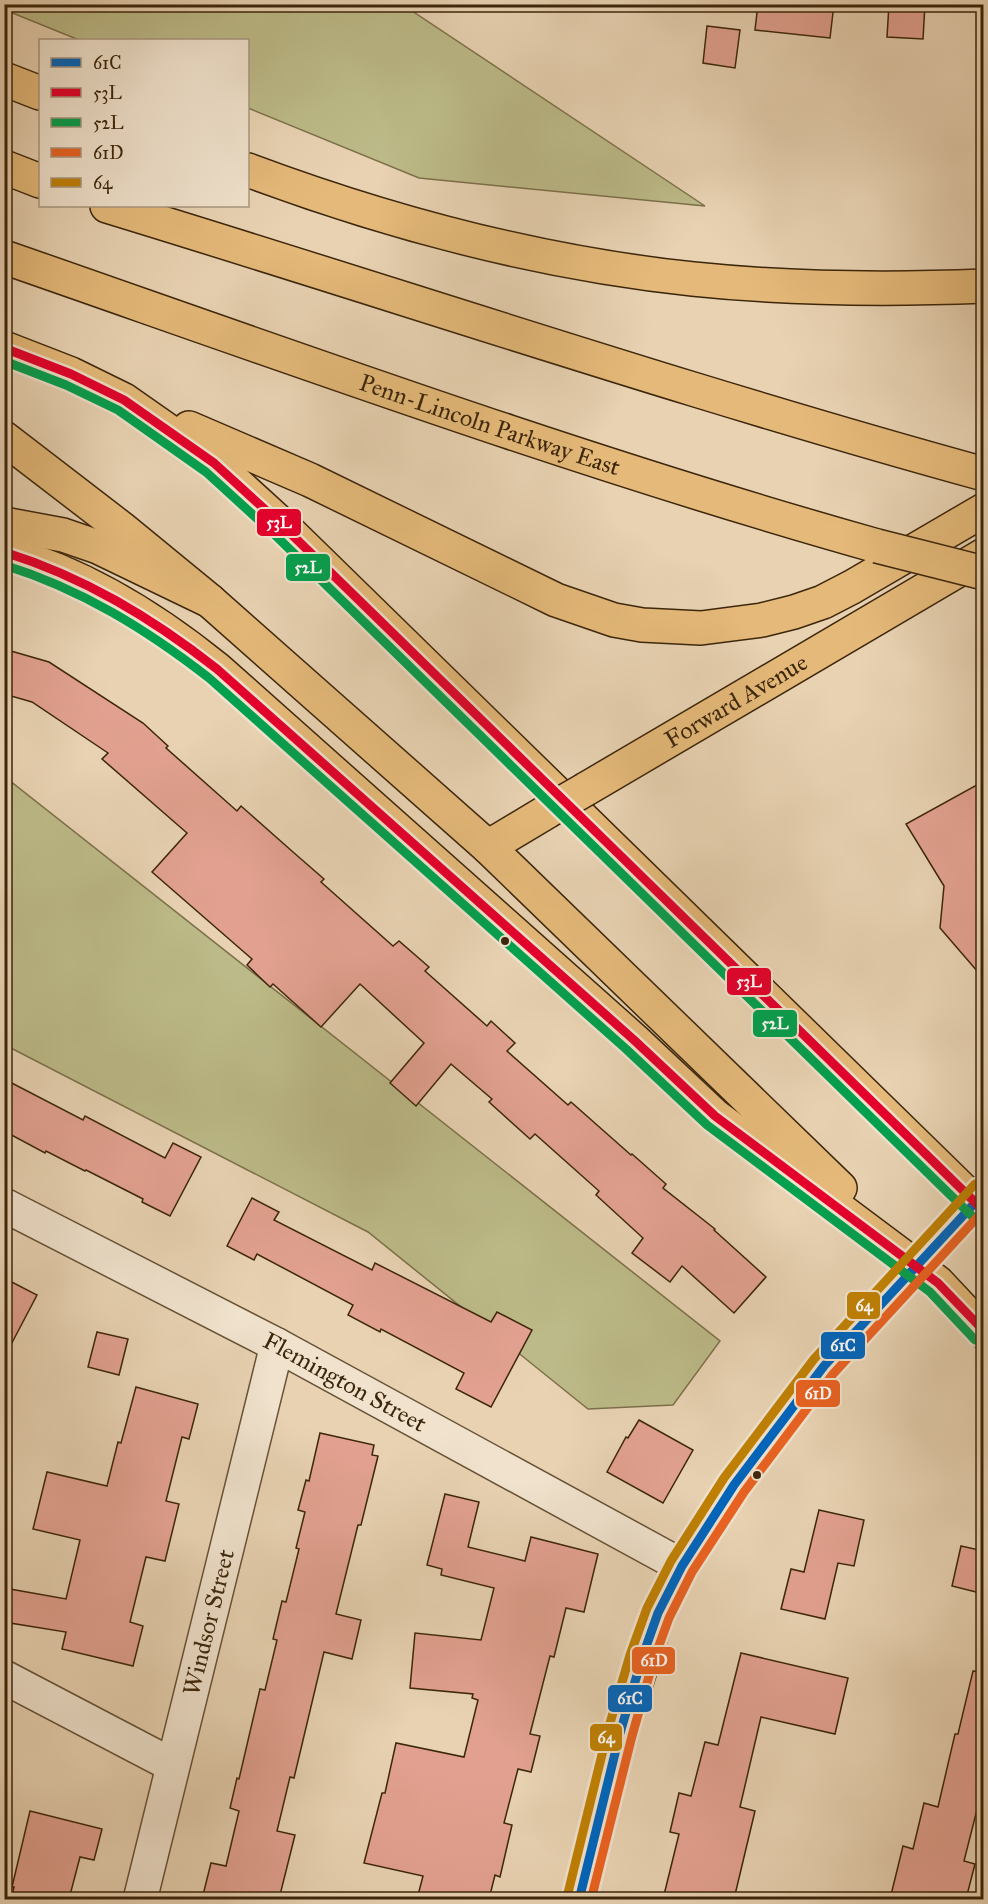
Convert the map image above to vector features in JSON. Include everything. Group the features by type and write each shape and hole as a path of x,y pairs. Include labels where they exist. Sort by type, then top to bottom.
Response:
{"main road":[{"path":"4,79 39,93"},
{"path":"4,167 39,181"},
{"path":"249,170 327,199 399,221 481,241 617,269 692,279 765,285 844,288 984,286"},
{"path":"4,177 39,187"},
{"path":"109,207 654,378 840,434 984,474"},
{"name":"Penn-Lincoln Parkway East","path":"4,257 475,420 725,502 877,546 984,573"},
{"path":"4,348 71,374 124,400 310,480 556,600 605,617 642,625 701,628 762,620 794,612 823,602 852,587 984,510"},
{"path":"124,400 214,463 258,502 984,1211"},
{"path":"4,438 121,528 210,601 488,847 938,1283 984,1332"},
{"path":"4,524 63,536 98,547 210,601"},
{"path":"4,552 46,566 83,582 122,602 188,645 634,1040 715,1116 938,1283"},
{"name":"Forward Avenue","path":"488,847 984,555"},
{"path":"579,1899 623,1722 658,1613 682,1566 734,1485 824,1366 984,1192"}],"street":[{"name":"Flemington Street","path":"4,1205 277,1345 682,1566"},
{"name":"Windsor Street","path":"140,1899 277,1345"},
{"path":"4,1677 172,1765"}],"shaded area":[{"path":"4,5 403,5 705,206 419,178 249,108 249,39 77,39 5,10"},
{"path":"4,779 10,781 720,1341 673,1405 588,1409 368,1232 5,1045"}],"building":[{"path":"758,4 834,4 830,38 755,30"},
{"path":"889,4 925,4 923,39 887,37"},
{"path":"707,26 740,30 735,68 703,63"},
{"path":"4,649 49,662 143,723 168,746 166,748 237,811 241,806 324,879 321,882 393,946 399,941 429,967 425,971 487,1026 491,1021 515,1043 507,1051 568,1105 571,1102 632,1154 666,1184 663,1188 715,1229 766,1277 734,1313 682,1266 670,1282 632,1253 643,1238 596,1195 599,1191 535,1134 530,1139 489,1102 492,1099 451,1064 416,1106 390,1083 424,1043 360,984 321,1027 273,984 270,987 247,965 252,959 152,872 187,833 102,759 108,753 32,702 4,694"},
{"path":"984,781 984,979 940,928 944,886 906,824"},
{"path":"4,1079 83,1120 85,1116 165,1158 173,1143 201,1157 170,1216 142,1202 143,1199 4,1131"},
{"path":"252,1198 279,1212 274,1220 372,1270 375,1263 491,1322 497,1312 532,1330 491,1407 456,1389 464,1373 381,1329 380,1332 348,1315 353,1305 257,1254 254,1260 227,1246"},
{"path":"4,1278 37,1295 4,1358"},
{"path":"97,1332 128,1339 119,1375 88,1367"},
{"path":"136,1387 198,1404 189,1439 182,1437 166,1501 179,1504 165,1561 146,1557 130,1622 143,1626 133,1666 62,1649 66,1632 4,1622 4,1588 66,1599 80,1540 33,1529 47,1472 107,1486 118,1442 121,1443"},
{"path":"639,1420 693,1450 663,1503 607,1472 626,1437 628,1438"},
{"path":"320,1433 374,1445 372,1455 378,1456 336,1614 361,1620 352,1659 324,1652 294,1778 290,1777 277,1831 295,1835 279,1899 202,1899 211,1863 226,1866 239,1811 230,1808 260,1689 265,1690 277,1640 273,1639 282,1601 286,1602 299,1549 296,1548 305,1512 298,1510 306,1480 309,1481"},
{"path":"445,1494 479,1502 468,1547 525,1561 531,1537 598,1554 584,1612 566,1608 554,1657 550,1656 530,1734 540,1736 531,1772 518,1769 504,1823 512,1825 500,1877 495,1875 489,1899 417,1899 423,1876 364,1863 382,1793 385,1793 396,1743 464,1757 478,1700 472,1698 473,1694 410,1688 415,1633 481,1640 494,1588 441,1575 442,1569 427,1565"},
{"path":"819,1510 864,1520 854,1566 838,1563 825,1619 781,1609 791,1569 804,1572"},
{"path":"961,1546 984,1551 984,1594 952,1586"},
{"path":"741,1653 848,1678 835,1734 761,1717 740,1807 755,1811 734,1899 685,1899 664,1895 679,1834 670,1832 679,1793 691,1796 705,1742 718,1745"},
{"path":"973,1671 984,1672 984,1782 964,1861 975,1864 966,1899 890,1899 903,1846 913,1849 924,1803 938,1807"},
{"path":"30,1811 102,1829 94,1860 80,1857 69,1899 11,1899"}],"transit line":[{"name":"53L","path":"4,348 71,374 124,400 214,463 282,525 984,1211"},
{"name":"52L","path":"4,361 66,385 118,410 206,472 274,534 976,1220"},
{"name":"53L","path":"4,552 62,574 116,601 168,633 217,669 634,1040 715,1116 938,1283 984,1331"},
{"name":"52L","path":"4,565 60,586 112,612 161,643 209,678 626,1049 707,1125 930,1292 975,1340"},
{"name":"64","path":"567,1897 608,1730 630,1655 647,1608 671,1561 724,1478 814,1359 975,1184"},
{"name":"61C","path":"579,1900 620,1733 642,1658 658,1613 682,1566 734,1485 824,1366 984,1193"},
{"name":"61D","path":"591,1900 653,1662 669,1618 692,1572 744,1492 833,1374 984,1210"}]}
